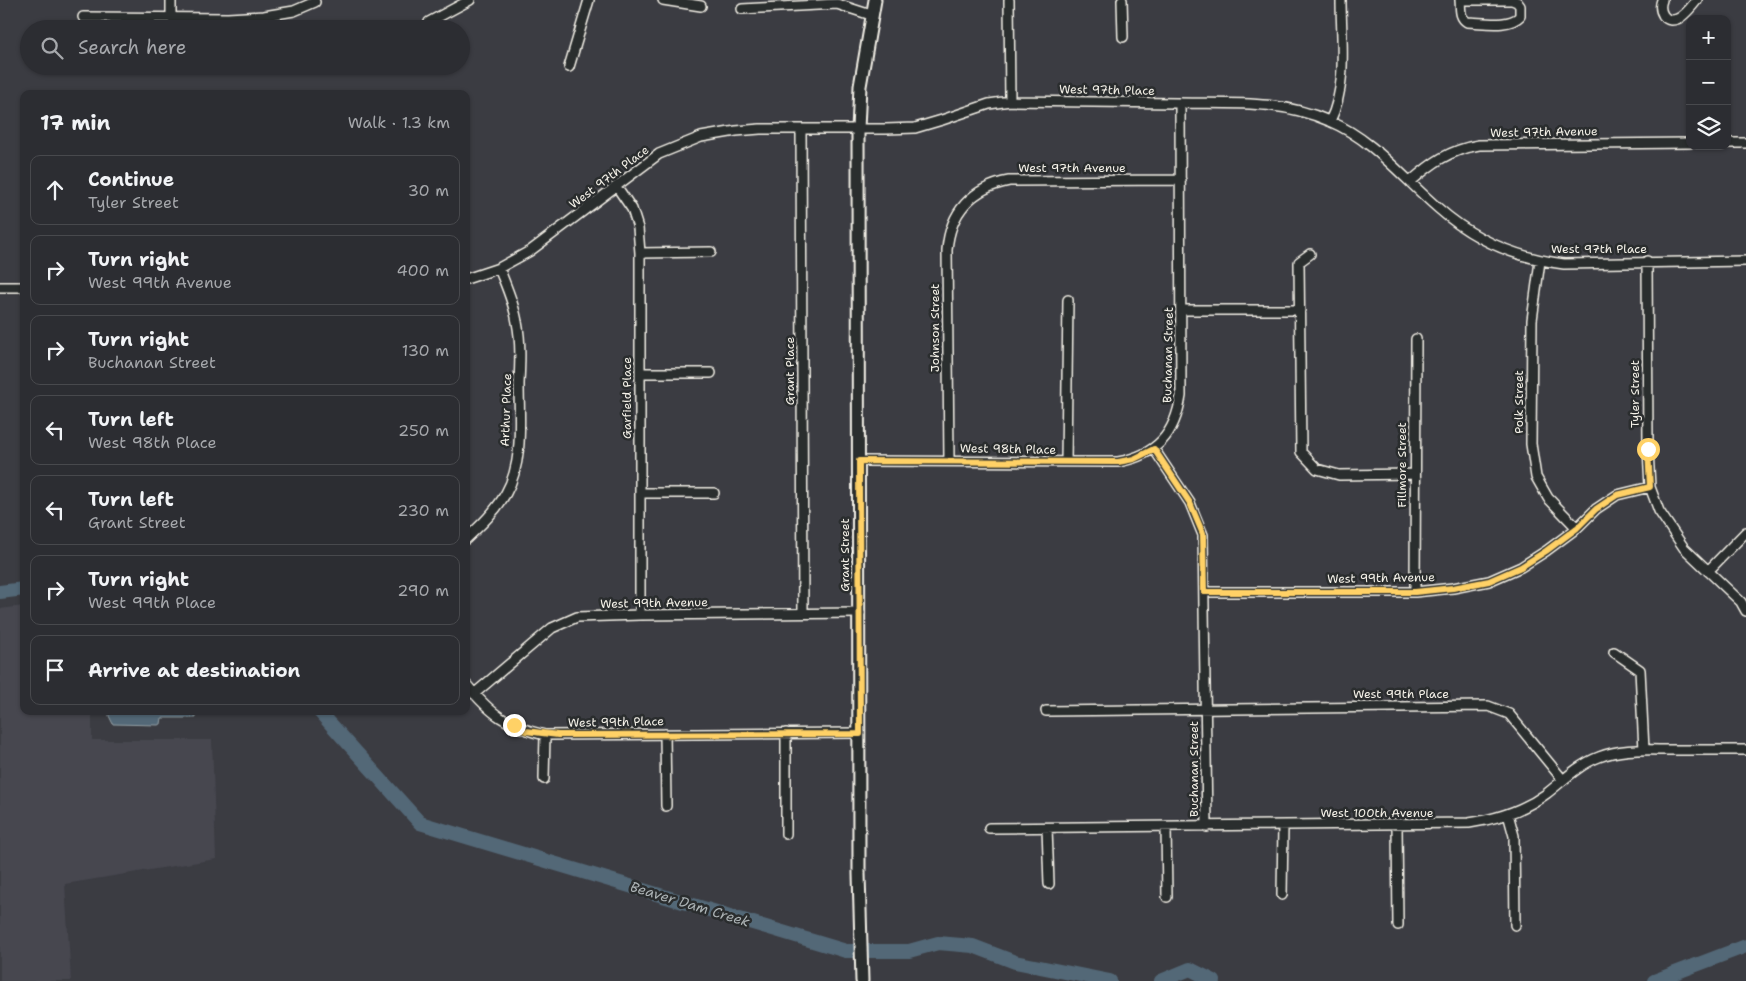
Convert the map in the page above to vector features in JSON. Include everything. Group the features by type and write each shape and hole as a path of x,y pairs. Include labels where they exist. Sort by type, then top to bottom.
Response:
{"street":[{"path":"170,0 171,18"},
{"path":"433,20 470,0"},
{"path":"569,67 589,0"},
{"path":"663,0 701,6"},
{"name":"Grant Street","path":"862,981 860,936 858,129 860,86 875,0"},
{"path":"1009,0 1010,101"},
{"path":"1122,0 1123,37"},
{"path":"1330,121 1337,107 1340,91 1340,0"},
{"path":"1460,0 1512,0 1520,6 1520,16 1517,20 1510,22 1467,22 1461,14 1460,0"},
{"path":"1662,0 1660,10 1663,17 1670,20 1678,19 1697,0"},
{"path":"83,17 264,16 294,11 315,2"},
{"path":"742,9 790,3 838,4 871,15"},
{"name":"West 97th Place","path":"470,278 499,268 530,251 659,154 701,137 744,130 915,128 989,104 1010,101 1270,104 1291,108 1330,121 1353,133 1377,150 1438,209 1465,229 1495,246 1540,260 1564,264 1746,261"},
{"name":"Buchanan Street","path":"1180,103 1181,396 1179,411 1172,429 1154,449 1190,503 1203,534 1207,826"},
{"name":"Grant Place","path":"801,129 803,613"},
{"name":"West 97th Avenue","path":"1410,182 1445,155 1462,148 1479,145 1686,143"},
{"path":"1731,143 1746,143"},
{"name":"West 97th Avenue","path":"969,200 982,189 995,183 1009,180 1181,180"},
{"name":"Garfield Place","path":"617,187 632,209 638,228 640,253 640,614"},
{"name":"Johnson Street","path":"949,461 947,250 950,229 955,218 969,200"},
{"path":"640,253 711,252"},
{"path":"1310,254 1299,262 1301,452 1317,469 1339,475 1414,474"},
{"name":"Polk Street","path":"1540,260 1532,320 1531,444 1536,477 1548,498 1577,528"},
{"name":"Tyler Street","path":"1648,262 1648,440 1650,487 1659,511 1684,548 1741,602 1746,611"},
{"name":"Arthur Place","path":"470,535 496,510 507,492 514,475 519,440 520,346 518,322 512,300 499,268"},
{"path":"0,287 20,287"},
{"path":"1066,462 1068,300"},
{"path":"1181,310 1300,310"},
{"name":"Fillmore Street","path":"1415,592 1416,339"},
{"path":"640,373 711,373"},
{"name":"West 98th Place","path":"859,461 1118,462 1134,459 1154,449"},
{"name":"West 99th Avenue","path":"1204,592 1415,592 1453,588 1489,581 1521,567 1577,528 1596,509 1617,495 1650,487"},
{"path":"640,493 714,493"},
{"path":"1708,571 1746,532"},
{"name":"West 99th Avenue","path":"474,694 552,628 577,617 640,614 860,613"},
{"path":"1614,652 1640,670 1644,750"},
{"name":"West 99th Place","path":"470,689 486,707 503,720 526,731 545,734 860,734"},
{"name":"West 99th Place","path":"1046,711 1488,706 1509,714 1563,780"},
{"path":"544,779 545,734"},
{"path":"665,734 666,806"},
{"path":"786,734 786,834"},
{"name":"West 100th Avenue","path":"989,828 1469,824 1488,820 1526,807 1584,764 1616,751 1746,750"},
{"path":"1508,814 1514,836 1515,925"},
{"path":"1397,825 1398,925"},
{"path":"1282,895 1283,826"},
{"path":"1166,827 1167,897"},
{"path":"1048,828 1049,884"}],"shaded area":[{"path":"20,606 20,715 92,715 92,740 212,740 216,859 65,884 71,981 0,981 0,609"}],"water":[{"path":"196,715 196,718 162,718 161,724 158,725 113,724 109,716"}],"waterway":[{"name":"Beaver Dam Creek","path":"0,592 20,590"},
{"name":"Beaver Dam Creek","path":"323,715 420,823 846,951 909,951 938,943 973,946 1015,962 1110,981"},
{"name":"Beaver Dam Creek","path":"1654,981 1746,946"},
{"name":"Beaver Dam Creek","path":"1161,981 1190,969 1214,981"}],"route":[{"path":"514,725 526,731 558,735 860,734 859,461 1118,462 1134,459 1154,449 1190,503 1203,534 1204,592 1415,592 1453,588 1489,581 1521,567 1577,528 1596,509 1617,495 1650,487 1648,449"}]}
